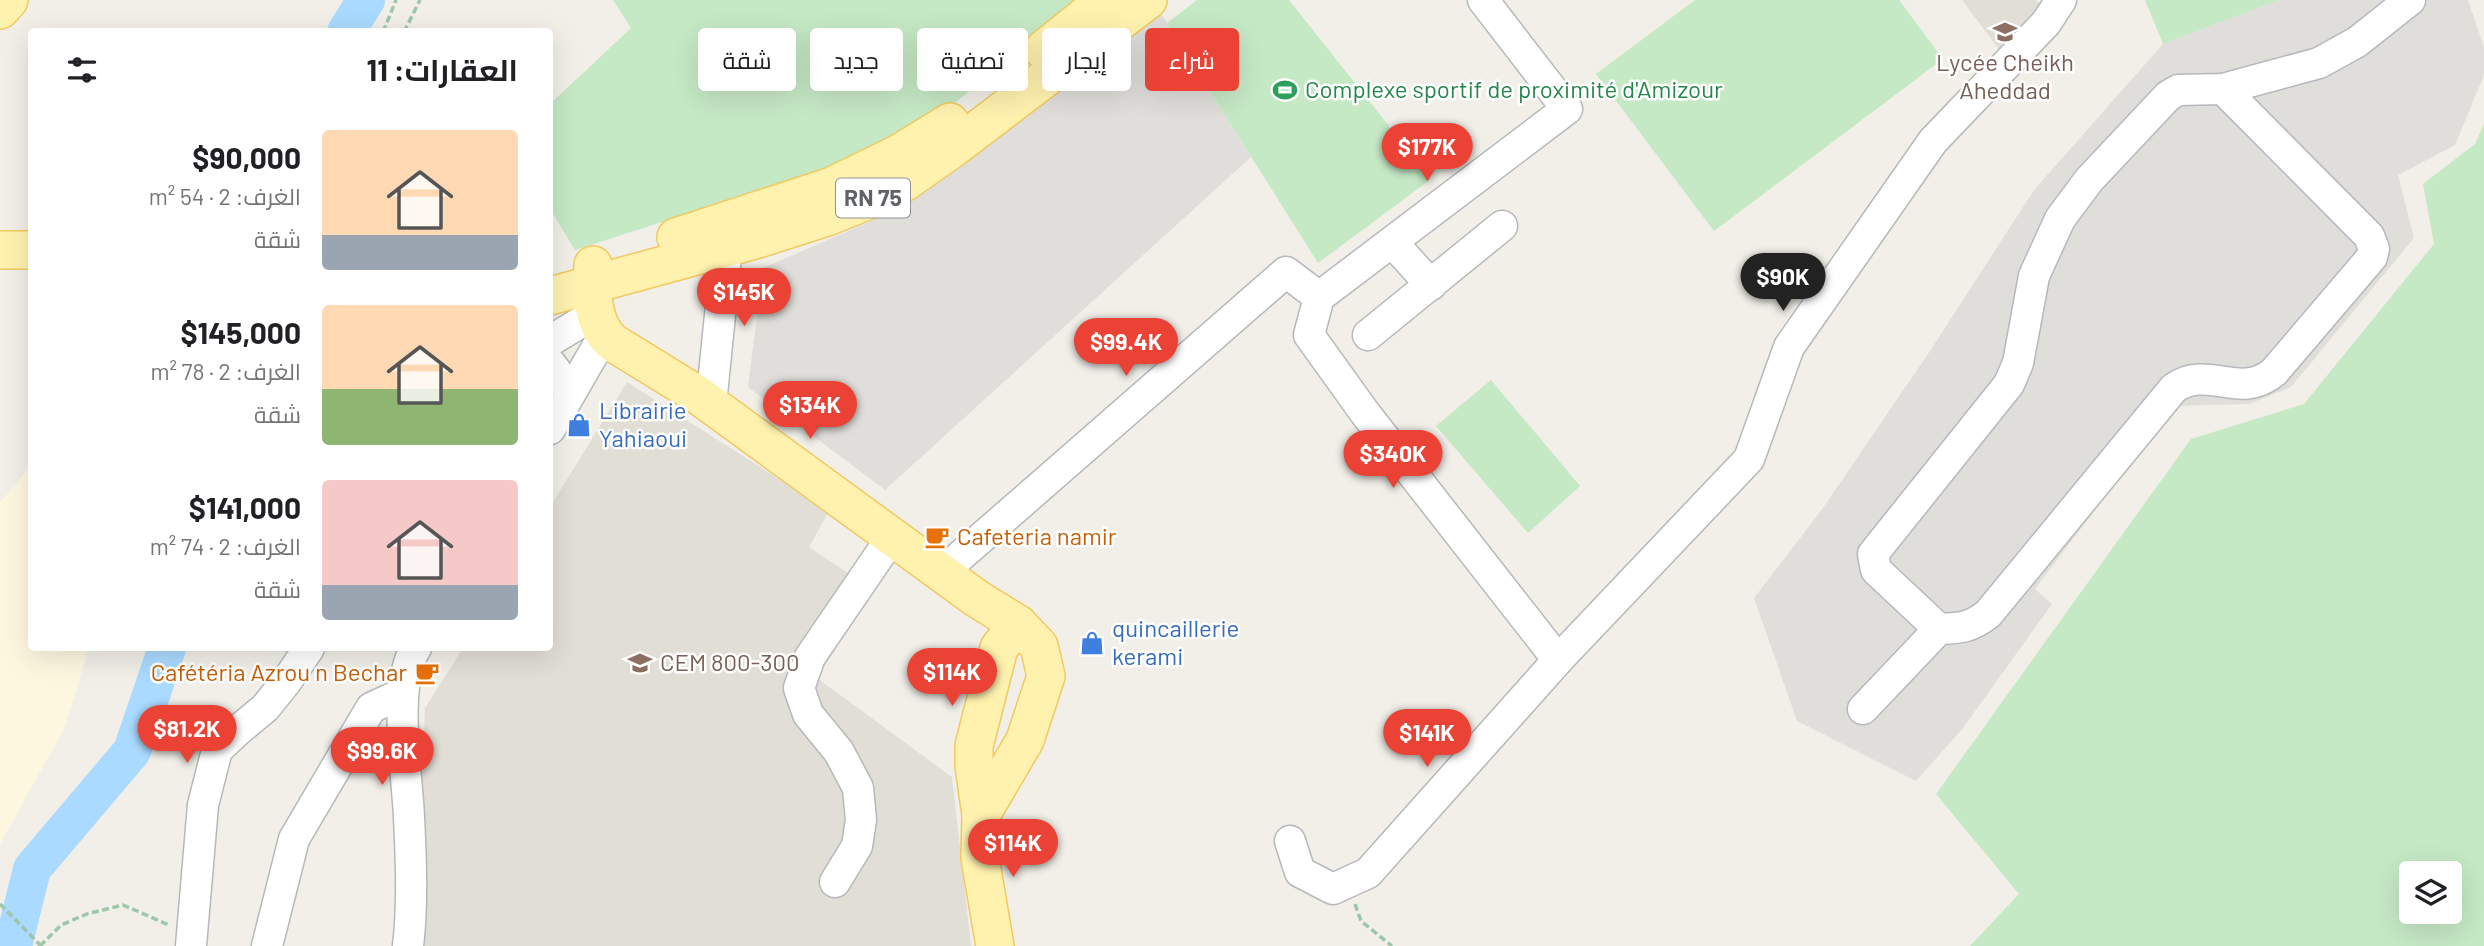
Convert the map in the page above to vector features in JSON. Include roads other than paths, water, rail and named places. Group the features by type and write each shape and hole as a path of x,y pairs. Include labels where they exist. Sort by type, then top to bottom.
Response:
{"main road":[{"path":"0,10 9,0"},
{"name":"RN 75","path":"596,300 898,154 936,132 968,110 1105,0"},
{"name":"RN 75","path":"553,296 596,300 727,246 827,217 869,200 905,182 953,149 1146,1"},
{"path":"0,250 28,250"},
{"name":"RN 75","path":"553,276 596,300"},
{"path":"596,300 619,347 711,404 975,598 1018,624 1039,646 1046,676 1025,740 981,815"},
{"path":"995,946 980,858 981,815 974,746 999,648 1018,624"}],"street":[{"path":"1483,0 1567,109 1319,297 1309,335 1365,413 1558,660"},
{"path":"1290,841 1300,872 1333,889 1368,873 1558,660 1749,459 1789,347 1933,141 2046,23 2061,0"},
{"path":"1939,629 1876,570 1873,554 2010,384 2018,363 2034,276 2060,219 2089,180 2168,96 2178,90 2223,89 2319,63 2357,42 2410,0"},
{"path":"1863,709 1939,629 1966,628 1988,614 2174,388 2187,380 2251,385 2263,381 2274,372 2372,257 2374,249 2369,236 2223,89"},
{"path":"1368,335 1502,226"},
{"path":"1392,242 1431,285"},
{"path":"711,404 727,246"},
{"path":"941,573 1286,272 1319,297"},
{"path":"553,338 596,300"},
{"path":"553,424 571,391 596,300"},
{"path":"553,367 571,391"},
{"path":"835,882 856,846 861,820 858,788 839,752 808,714 799,688 810,657 892,537"},
{"path":"199,943 203,805 217,750 265,708 307,651"},
{"path":"408,946 409,820 403,693 410,657 414,651"},
{"path":"267,946 294,839 371,708 403,693"}],"waterway":[{"path":"348,28 366,0"},
{"path":"13,946 32,869 132,751 166,651"}],"place":[{"name":"Lycée Cheikh Aheddad","path":"2005,32"},
{"name":"Complexe sportif de proximité d'Amizour","path":"1285,90"},
{"name":"Librairie Yahiaoui","path":"579,425"},
{"name":"Cafeteria namir","path":"937,537"},
{"name":"quincaillerie kerami","path":"1092,643"},
{"name":"CEM 800-300","path":"640,663"},
{"name":"Cafétéria Azrou n Bechar","path":"427,673"}]}
